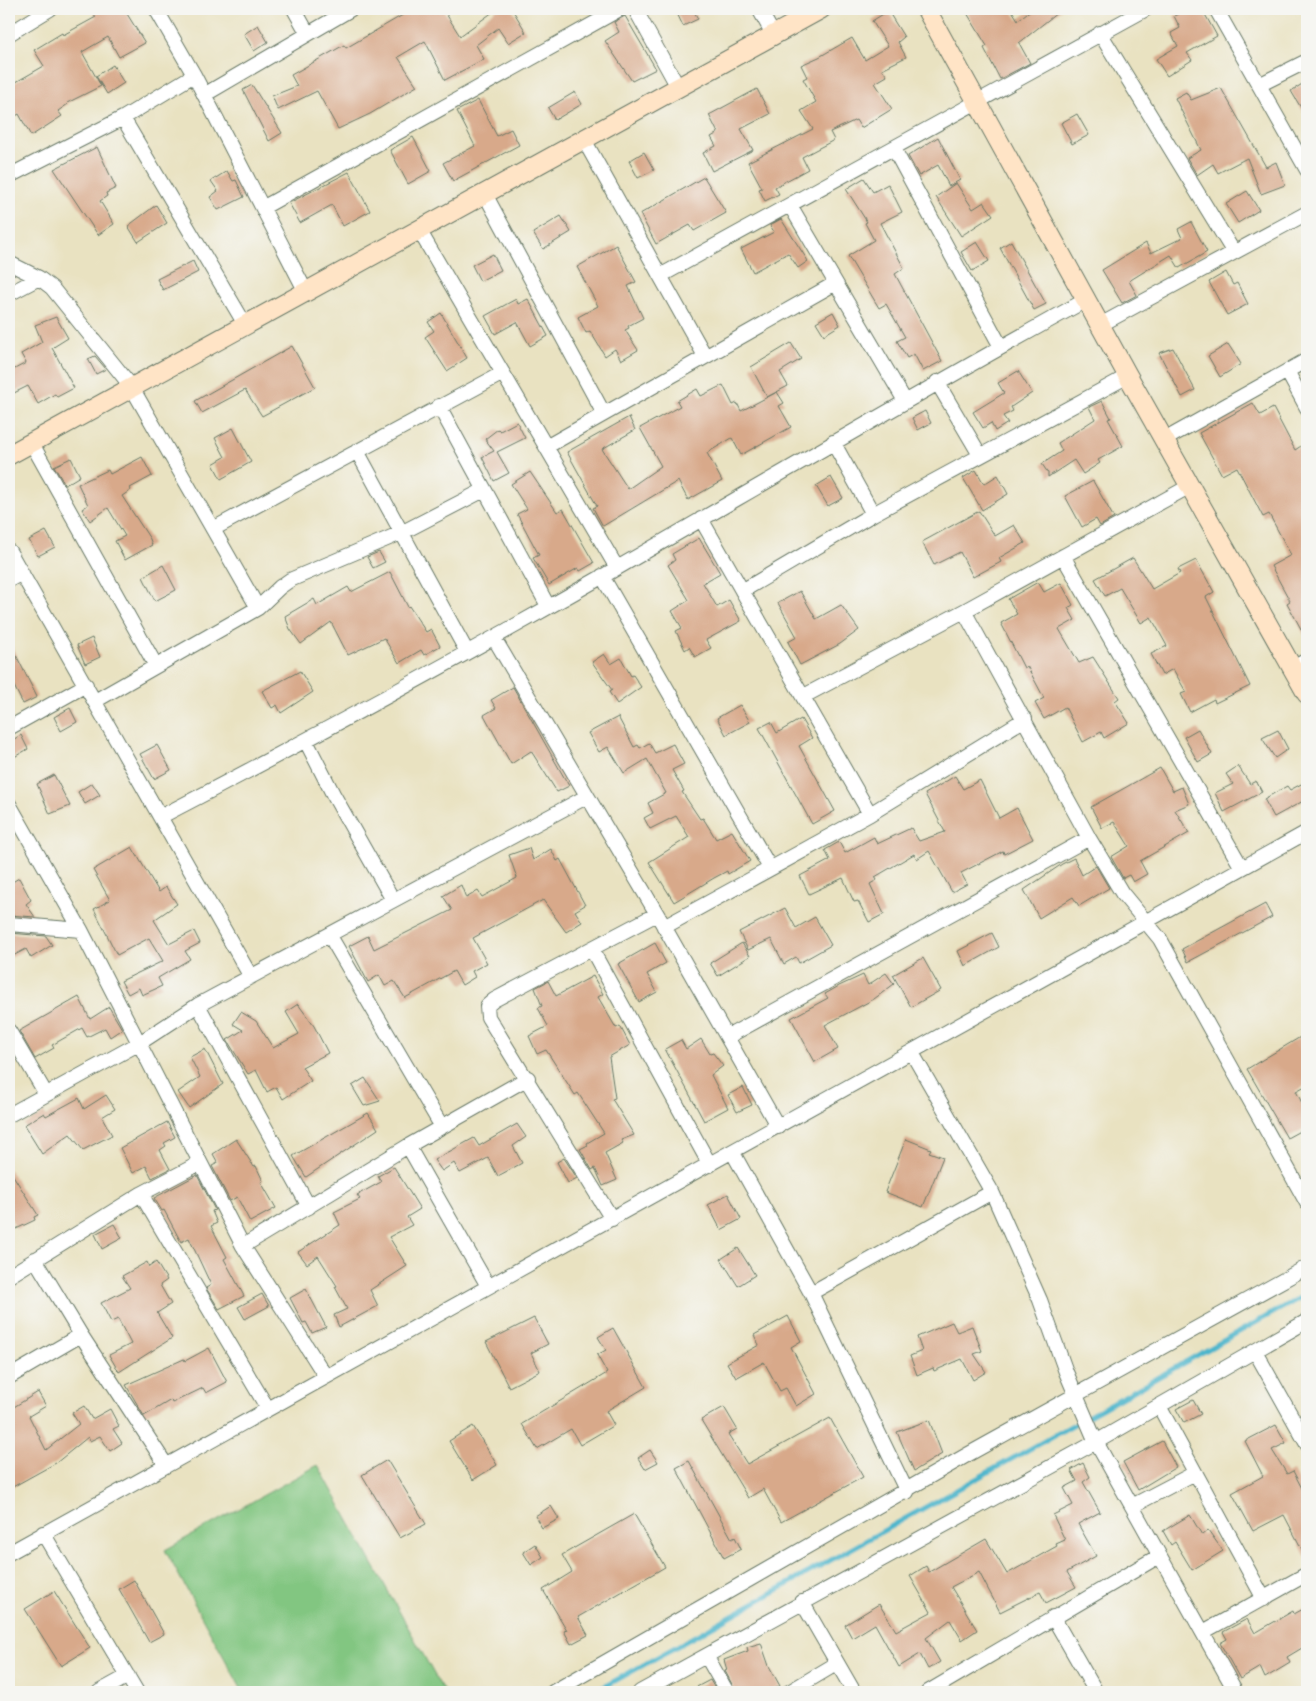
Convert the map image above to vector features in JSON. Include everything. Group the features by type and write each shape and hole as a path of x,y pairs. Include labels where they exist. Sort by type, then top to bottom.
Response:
{"street":[{"path":"9,34 50,9"},
{"path":"156,9 194,75 264,207 306,292"},
{"path":"294,9 308,34"},
{"path":"204,94 351,9"},
{"path":"264,207 620,9"},
{"path":"636,9 678,86"},
{"path":"758,9 772,34"},
{"path":"9,455 131,386 246,326 583,138 821,9"},
{"path":"926,9 1190,486 1300,664 1307,694"},
{"path":"660,276 894,148 976,100 1146,9"},
{"path":"1216,9 1307,170"},
{"path":"1100,33 1233,252"},
{"path":"1260,85 1307,61"},
{"path":"9,176 123,118 194,75"},
{"path":"123,118 246,326"},
{"path":"583,138 705,356"},
{"path":"894,148 1001,347"},
{"path":"485,194 604,414"},
{"path":"790,205 834,284 905,401"},
{"path":"1100,324 1307,213"},
{"path":"419,230 617,568"},
{"path":"9,262 39,278 52,288 131,386 258,608"},
{"path":"9,294 39,278"},
{"path":"546,447 834,284"},
{"path":"160,817 494,638 937,382 1086,300"},
{"path":"1164,440 1307,360"},
{"path":"1286,371 1307,408"},
{"path":"213,529 503,373"},
{"path":"742,591 873,514 1128,376"},
{"path":"937,382 980,455"},
{"path":"439,406 548,606"},
{"path":"31,442 156,666"},
{"path":"833,442 873,514"},
{"path":"357,451 467,652"},
{"path":"804,696 964,611 1190,486"},
{"path":"95,701 258,608 290,580 401,533 484,490"},
{"path":"701,519 870,814"},
{"path":"9,551 251,977"},
{"path":"1063,556 1242,868"},
{"path":"9,580 22,573"},
{"path":"602,576 770,868"},
{"path":"964,611 1089,838 1122,893 1147,922 1171,959 1307,1203"},
{"path":"494,638 664,927 778,1127"},
{"path":"9,728 86,685"},
{"path":"664,927 870,814 1025,719"},
{"path":"306,740 333,794 393,900"},
{"path":"9,1116 138,1044 198,1005 330,936 393,900 586,797"},
{"path":"9,804 81,930 243,1246 326,1377"},
{"path":"9,1553 488,1286 733,1153 1307,832"},
{"path":"727,1037 1089,838"},
{"path":"612,1219 528,1078 488,1017 487,1006 494,1000 592,950 656,914"},
{"path":"9,924 81,930"},
{"path":"330,936 442,1127"},
{"path":"592,950 710,1165"},
{"path":"198,1005 309,1207"},
{"path":"9,1031 46,1094"},
{"path":"912,1053 992,1192 1040,1300 1075,1396 1096,1442 1236,1692"},
{"path":"243,1246 408,1146 528,1078"},
{"path":"408,1146 488,1286"},
{"path":"733,1153 811,1293 907,1492"},
{"path":"9,1276 141,1194 200,1163"},
{"path":"811,1293 992,1192"},
{"path":"141,1194 268,1409"},
{"path":"35,1259 81,1335 166,1466"},
{"path":"553,1692 907,1492 968,1455 1307,1267"},
{"path":"643,1692 802,1602 1096,1442 1307,1321"},
{"path":"9,1377 81,1335"},
{"path":"1255,1351 1307,1444"},
{"path":"1159,1406 1264,1599"},
{"path":"1132,1506 1196,1473"},
{"path":"43,1534 137,1692"},
{"path":"928,1692 1159,1556"},
{"path":"1202,1632 1307,1574"},
{"path":"802,1602 836,1664 854,1692"},
{"path":"1053,1617 1096,1692"},
{"path":"707,1657 727,1692"},
{"path":"789,1692 836,1664"},
{"path":"99,1692 128,1676"}],"green space":[{"path":"318,1465 444,1692 243,1692 165,1550"}],"building":[{"path":"91,9 124,9 145,43 119,57 108,37 82,52 101,86 67,103 58,111 62,116 31,136 19,114 9,120 9,86 44,66 34,50 62,33 63,35 96,17"},
{"path":"413,9 443,9 460,36 497,9 512,9 526,32 508,43 498,28 476,45 484,59 445,80 425,41 398,57 417,86 370,114 338,129 317,91 278,110 272,96 297,86 291,75 344,45 346,48"},
{"path":"675,9 693,9 698,19 683,26"},
{"path":"975,9 1011,9 1018,20 1032,9 1062,9 1019,43 1030,63 1000,79 984,48 987,46 967,13"},
{"path":"1188,9 1202,9 1217,36 1187,53 1192,60 1167,76 1156,59 1178,46 1171,33 1180,28 1174,16"},
{"path":"888,11 904,37 898,42 906,57 882,69 887,76 875,83 892,109 861,128 856,120 830,132 834,140 802,157 808,169 775,187 779,194 765,201 759,189 762,188 748,162 813,129 801,111 816,102 803,79 807,77 801,65 852,38 865,60 888,46 872,21"},
{"path":"625,16 656,69 632,81 605,41 619,32 614,22"},
{"path":"258,25 268,42 254,51 244,34"},
{"path":"113,65 124,83 107,94 96,76"},
{"path":"1307,81 1307,118 1291,91"},
{"path":"252,85 282,133 269,141 243,90"},
{"path":"1221,88 1266,167 1276,162 1285,185 1261,194 1247,158 1218,173 1213,164 1197,175 1187,158 1201,150 1175,98 1186,92 1191,100"},
{"path":"757,89 770,114 741,129 753,150 712,171 703,153 716,146 711,137 718,133 709,115"},
{"path":"575,92 582,104 555,120 548,108"},
{"path":"478,100 497,136 511,129 519,145 453,181 443,163 475,146 457,111"},
{"path":"1077,114 1089,135 1072,144 1061,123"},
{"path":"413,137 431,171 408,184 390,150"},
{"path":"938,137 960,180 949,186 938,165 919,176 908,156"},
{"path":"97,147 116,188 106,193 107,196 100,201 114,224 98,235 54,169"},
{"path":"644,152 654,170 638,178 629,161"},
{"path":"227,171 233,181 236,180 244,197 218,210 210,197 218,191 211,181"},
{"path":"349,172 370,211 343,226 332,205 300,223 289,203"},
{"path":"704,177 726,213 694,231 690,225 656,244 640,214"},
{"path":"864,178 873,192 888,184 902,212 880,223 904,268 895,274 942,361 923,371 914,354 907,358 897,341 905,337 886,304 879,308 848,256 874,240 865,223 867,222 846,189"},
{"path":"956,183 973,209 984,202 993,215 961,236 936,197"},
{"path":"1247,191 1259,210 1238,223 1226,204"},
{"path":"156,205 167,223 138,242 128,226"},
{"path":"561,216 571,232 543,249 533,233"},
{"path":"781,219 808,261 798,268 788,253 753,272 741,249 774,232 770,225"},
{"path":"1191,222 1207,252 1179,268 1171,255 1129,281 1137,295 1122,303 1102,270 1146,243 1151,253 1182,238 1178,229"},
{"path":"1011,241 1046,304 1034,310 1000,248"},
{"path":"977,242 989,261 972,271 961,252"},
{"path":"616,245 636,282 628,286 643,318 628,326 629,328 625,330 638,350 621,360 615,349 605,356 590,331 586,333 578,317 598,306 577,267"},
{"path":"493,254 501,270 480,281 472,265"},
{"path":"193,261 198,272 163,290 157,279"},
{"path":"1226,272 1233,285 1237,283 1248,304 1227,315 1209,282"},
{"path":"516,299 518,304 528,299 548,336 530,346 517,322 495,334 485,316"},
{"path":"833,312 840,325 824,335 816,322"},
{"path":"441,313 467,358 447,371 425,337 434,331 428,322"},
{"path":"56,317 68,338 52,348 74,388 57,397 55,394 38,404 28,386 14,393 9,384 9,372 26,363 21,354 42,342 35,325"},
{"path":"791,343 801,359 780,372 788,386 767,397 751,367"},
{"path":"1228,344 1241,364 1220,377 1208,356"},
{"path":"292,346 315,387 262,416 245,390 202,413 195,401"},
{"path":"1173,348 1195,390 1182,397 1159,353"},
{"path":"95,356 106,369 96,374 88,359"},
{"path":"1018,371 1032,393 1011,407 1013,411 1003,416 1008,423 995,431 991,423 983,428 973,412 1004,393 998,383"},
{"path":"723,385 733,405 737,403 741,411 777,392 784,403 779,406 791,427 741,455 732,438 707,453 722,481 688,500 678,481 603,526 593,508 597,506 567,452 629,417 635,430 602,449 628,489 661,466 640,428 680,406 677,401 697,389 701,396"},
{"path":"1102,401 1111,418 1108,419 1123,446 1098,460 1100,463 1083,474 1074,460 1048,477 1048,473 1042,464 1062,451 1058,443 1095,419 1089,407"},
{"path":"1253,403 1260,415 1273,408 1295,450 1301,446 1307,458 1307,640 1287,603 1290,601 1271,566 1291,555 1269,514 1263,517 1237,467 1222,475 1199,433"},
{"path":"925,411 931,423 918,430 912,418"},
{"path":"517,422 525,438 497,452 509,473 494,481 482,457 494,451 485,439 498,429 500,431"},
{"path":"233,428 251,462 221,479 213,464 225,457 215,438"},
{"path":"142,457 152,476 130,488 131,490 122,496 152,545 125,560 115,541 125,536 108,508 90,521 82,509 88,505 78,484 108,470 110,474"},
{"path":"71,458 80,476 65,485 54,466"},
{"path":"976,470 984,484 998,475 1008,494 982,510 963,478"},
{"path":"530,472 557,512 563,509 594,563 580,571 578,568 549,585 533,558 539,555 517,514 527,509 511,484"},
{"path":"831,477 843,498 828,506 816,486"},
{"path":"1093,481 1114,518 1100,526 1096,519 1082,527 1065,496"},
{"path":"979,511 995,536 1014,525 1025,543 999,558 1001,562 973,577 960,552 934,565 922,542"},
{"path":"46,531 55,547 38,556 29,540"},
{"path":"699,538 720,573 703,583 717,607 729,600 741,621 706,640 711,648 695,657 689,647 685,650 676,631 682,628 672,611 689,600 668,565 675,560 672,554"},
{"path":"379,552 385,562 373,568 367,557"},
{"path":"1133,558 1152,589 1180,573 1178,569 1196,560 1214,592 1206,597 1250,686 1215,703 1214,699 1190,712 1181,694 1186,692 1173,669 1162,675 1151,654 1167,646 1151,617 1141,623 1120,588 1105,596 1095,579"},
{"path":"163,565 176,590 155,601 143,577"},
{"path":"390,572 408,607 426,632 431,629 440,646 424,655 421,650 399,663 384,638 348,655 331,622 301,644 290,629 285,616 314,599 317,605 348,587 351,592"},
{"path":"1038,582 1044,592 1061,583 1073,605 1068,608 1075,620 1059,629 1079,663 1093,657 1119,698 1115,701 1129,723 1104,738 1101,732 1083,742 1065,707 1044,719 1035,703 1044,698 1027,666 1024,668 1001,623 1017,614 1008,599"},
{"path":"800,591 816,619 841,605 859,630 840,644 800,665 788,642 797,637 778,603"},
{"path":"92,638 100,657 85,664 77,645"},
{"path":"9,641 37,697 23,704 9,676"},
{"path":"604,654 611,664 621,658 631,676 633,675 641,687 617,704 609,692 612,690 592,662"},
{"path":"300,671 313,692 281,713 277,705 272,708 262,691"},
{"path":"513,687 569,786 557,792 531,751 511,764 484,715 496,708 491,700"},
{"path":"740,705 750,722 726,735 717,718"},
{"path":"70,708 77,722 61,731 54,717"},
{"path":"618,717 634,747 638,745 640,748 649,743 655,753 673,744 684,764 672,770 684,791 682,792 700,819 703,818 716,839 732,831 750,861 728,874 727,871 714,878 674,902 649,862 689,837 676,816 650,829 644,818 653,813 648,803 666,793 647,759 624,773 608,747 599,752 588,733"},
{"path":"801,719 812,738 799,746 835,811 812,824 759,728 771,722 777,733"},
{"path":"1198,729 1212,754 1198,762 1184,737"},
{"path":"1278,730 1288,749 1275,758 1262,738"},
{"path":"21,735 28,749 9,760 9,742"},
{"path":"157,745 171,770 154,779 140,754"},
{"path":"1238,766 1250,784 1256,781 1262,792 1224,812 1215,793 1233,784 1226,774"},
{"path":"1160,768 1173,791 1182,787 1189,804 1175,810 1189,833 1140,861 1147,874 1133,882 1129,875 1123,878 1111,857 1129,846 1114,822 1102,828 1091,807"},
{"path":"54,775 70,806 50,814 37,784"},
{"path":"955,776 963,789 980,780 999,818 1017,808 1033,839 1004,854 1003,851 961,873 967,884 952,892 929,851 917,859 914,854 875,877 877,880 870,884 884,914 869,922 858,901 854,902 843,878 809,894 800,876 830,860 825,850 839,842 845,853 874,837 877,844 911,828 919,841 945,832 925,794"},
{"path":"1307,781 1307,799 1274,817 1264,799 1287,786 1290,790"},
{"path":"92,783 100,795 85,804 78,792"},
{"path":"132,847 159,892 166,887 177,904 154,920 169,944 194,931 200,943 185,951 190,959 158,978 162,986 142,995 139,988 128,994 121,981 163,961 149,938 117,955 94,909 110,900 93,870"},
{"path":"529,848 533,860 551,849 557,861 560,859 585,905 575,911 582,922 566,932 543,900 473,938 487,963 472,971 475,977 462,985 454,971 405,998 394,981 385,986 379,975 368,982 349,946 368,936 374,949 452,910 443,896 461,885 466,898 478,891 482,897 517,878 509,855"},
{"path":"1074,858 1082,875 1096,866 1109,888 1079,906 1073,897 1039,918 1024,890"},
{"path":"19,878 31,900 26,904 35,917 9,915 9,884"},
{"path":"1265,904 1272,917 1188,962 1182,949"},
{"path":"785,908 796,928 815,917 831,945 799,963 796,957 784,964 771,939 748,950 739,932"},
{"path":"9,933 46,936 52,945 31,958 26,949 9,958"},
{"path":"992,933 999,947 965,966 958,951"},
{"path":"655,943 666,963 647,974 657,992 639,1002 618,964"},
{"path":"742,943 750,956 718,976 710,963"},
{"path":"923,958 941,990 911,1007 893,975"},
{"path":"886,973 894,984 874,999 825,1025 838,1049 815,1062 791,1018 828,998 825,994 839,986 863,975 868,985"},
{"path":"593,976 603,994 598,997 616,1028 620,1026 630,1045 609,1057 615,1098 612,1099 634,1135 621,1140 623,1143 605,1153 617,1180 603,1186 595,1168 592,1170 580,1149 604,1133 578,1093 575,1095 546,1050 537,1054 529,1036 548,1026 538,1008 542,1006 535,988 548,981 556,996"},
{"path":"79,997 90,1019 109,1007 122,1029 110,1037 105,1028 87,1037 82,1028 52,1045 54,1048 35,1059 19,1031"},
{"path":"298,1004 314,1026 328,1053 302,1067 311,1081 283,1099 276,1087 267,1092 256,1070 248,1074 227,1040 243,1030 233,1024 241,1012 256,1021 273,1048 299,1034 286,1012"},
{"path":"1307,1033 1307,1085 1296,1091 1307,1113 1307,1127 1287,1138 1247,1069"},
{"path":"701,1039 710,1054 713,1053 723,1066 711,1075 728,1108 704,1121 665,1049 681,1040 686,1049"},
{"path":"205,1049 223,1084 189,1108 178,1092 200,1077 190,1057"},
{"path":"365,1078 380,1101 364,1106 352,1086"},
{"path":"743,1087 752,1105 737,1112 728,1095"},
{"path":"106,1095 115,1109 102,1117 112,1135 83,1150 70,1134 42,1154 24,1125 44,1113 46,1116 79,1098 84,1109"},
{"path":"368,1113 378,1129 306,1177 293,1156"},
{"path":"167,1122 175,1137 164,1143 166,1146 160,1150 170,1169 152,1178 146,1166 133,1173 120,1148"},
{"path":"517,1124 526,1137 513,1146 522,1163 498,1176 488,1158 460,1173 454,1163 442,1171 434,1160 474,1138 479,1146"},
{"path":"236,1139 254,1167 256,1166 263,1181 261,1182 276,1208 250,1222 237,1197 230,1201 212,1166 218,1163 213,1154"},
{"path":"906,1139 931,1149 929,1152 943,1157 923,1207 885,1192"},
{"path":"564,1158 577,1178 568,1183 557,1162"},
{"path":"394,1167 420,1209 407,1217 412,1225 389,1237 407,1266 370,1290 378,1306 339,1327 334,1315 347,1309 335,1287 337,1286 318,1256 307,1264 298,1252 340,1225 334,1212 360,1199 357,1195 381,1182 378,1176"},
{"path":"9,1169 38,1215 34,1217 35,1220 16,1229 9,1215"},
{"path":"197,1175 215,1210 212,1211 217,1223 211,1226 227,1257 224,1259 244,1296 219,1309 206,1288 211,1285 189,1238 181,1242 164,1210 162,1211 154,1198"},
{"path":"728,1194 741,1219 721,1230 708,1205"},
{"path":"114,1224 122,1238 102,1249 95,1234"},
{"path":"738,1248 755,1275 738,1286 721,1259"},
{"path":"147,1262 149,1267 156,1262 167,1280 160,1285 171,1304 157,1313 172,1338 119,1372 109,1355 131,1344 118,1319 111,1322 101,1303 130,1288 122,1276"},
{"path":"306,1289 326,1327 312,1333 306,1322 303,1323 290,1298"},
{"path":"262,1294 269,1306 245,1319 238,1307"},
{"path":"788,1316 801,1341 791,1347 816,1394 796,1406 786,1388 780,1391 764,1362 736,1378 727,1363 759,1345 754,1335"},
{"path":"534,1318 548,1344 531,1353 540,1371 509,1387 486,1342"},
{"path":"952,1322 957,1332 972,1326 982,1351 974,1354 986,1372 973,1380 962,1359 934,1371 933,1368 917,1375 910,1356 922,1351 917,1337"},
{"path":"613,1328 646,1387 606,1411 614,1425 580,1445 571,1429 537,1449 522,1424 607,1373 597,1355 606,1350 598,1337"},
{"path":"209,1348 227,1382 206,1393 203,1388 172,1403 171,1400 144,1416 126,1385 184,1359 185,1361"},
{"path":"38,1392 46,1406 29,1416 46,1450 79,1424 72,1413 84,1406 92,1419 110,1409 119,1426 113,1429 122,1443 110,1451 100,1436 90,1441 88,1437 56,1463 9,1489 9,1410"},
{"path":"1193,1400 1201,1414 1184,1423 1176,1409"},
{"path":"724,1407 737,1429 728,1434 747,1464 830,1418 863,1477 781,1522 763,1489 748,1498 701,1420"},
{"path":"929,1420 942,1454 914,1471 897,1432"},
{"path":"1276,1425 1286,1443 1272,1450 1287,1474 1293,1471 1307,1498 1307,1559 1284,1515 1253,1531 1232,1493 1263,1476 1245,1441"},
{"path":"473,1426 497,1465 473,1480 449,1441"},
{"path":"1162,1441 1176,1467 1138,1490 1123,1462"},
{"path":"650,1450 658,1462 645,1469 638,1458"},
{"path":"387,1460 426,1524 400,1538 362,1475"},
{"path":"689,1461 732,1539 735,1537 741,1549 724,1558 676,1468"},
{"path":"1083,1463 1090,1477 1083,1482 1100,1512 1078,1524 1096,1556 1067,1572 1076,1587 1046,1603 1040,1592 1000,1612 979,1572 951,1587 977,1630 962,1640 950,1620 926,1638 940,1662 928,1669 920,1654 899,1667 875,1624 852,1638 845,1625 879,1604 896,1631 931,1612 910,1576 926,1566 929,1572 986,1539 1007,1574 1065,1540 1053,1515 1073,1505 1064,1488 1077,1481 1071,1470"},
{"path":"551,1506 559,1519 542,1528 535,1516"},
{"path":"634,1514 665,1567 578,1617 588,1635 571,1644 564,1631 567,1630 543,1590 572,1572 562,1555"},
{"path":"1190,1515 1202,1535 1208,1530 1223,1551 1192,1570 1175,1542 1171,1545 1163,1531"},
{"path":"535,1544 543,1557 531,1565 523,1552"},
{"path":"134,1580 164,1634 149,1642 119,1589"},
{"path":"54,1591 90,1648 61,1666 25,1609"},
{"path":"1307,1607 1307,1645 1287,1657 1290,1663 1265,1678 1260,1667 1240,1679 1220,1643 1227,1639 1223,1632 1247,1619 1255,1633 1293,1611 1294,1614"},
{"path":"761,1643 769,1666 780,1686 769,1692 736,1692 725,1671 727,1670 724,1660 748,1651 747,1647"},
{"path":"710,1680 717,1692 687,1692"}],"waterway":[{"path":"595,1692 1307,1294"}]}
